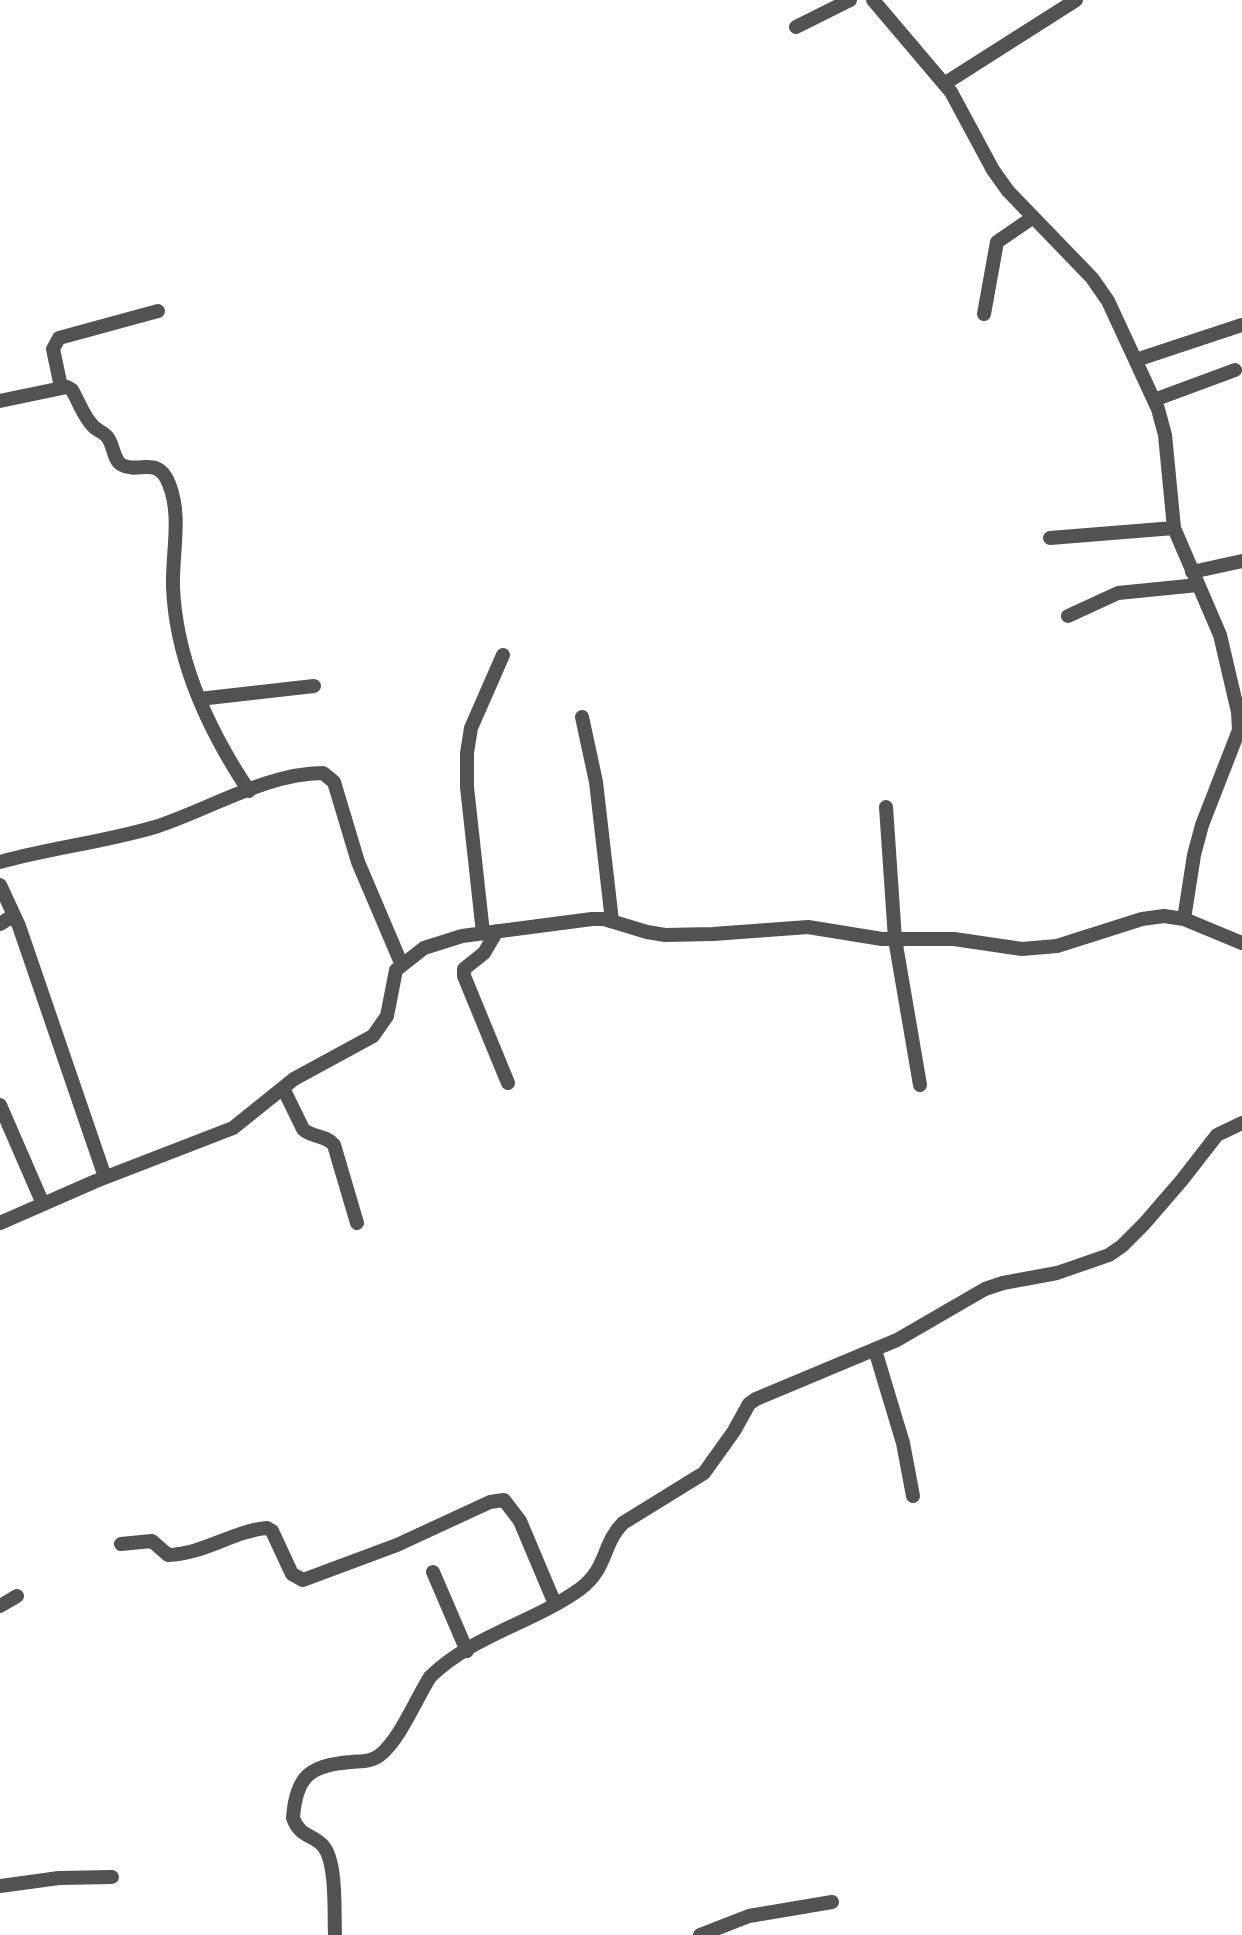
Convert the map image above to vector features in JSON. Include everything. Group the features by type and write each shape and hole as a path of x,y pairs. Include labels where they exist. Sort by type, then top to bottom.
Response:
{"street":[{"path":"796,27 850,0"},
{"path":"873,0 944,84 993,170 1032,218 1092,278 1108,301 1154,400 1165,435 1174,528 1220,635 1238,712 1239,730 1202,825 1194,855 1184,919"},
{"path":"944,84 1076,0"},
{"path":"984,314 997,242 1032,218"},
{"path":"61,387 53,349 59,338 158,311"},
{"path":"1136,360 1242,325"},
{"path":"1154,400 1235,370"},
{"path":"0,401 67,387 72,390 92,425 109,439 120,463 160,470 170,486 176,511 175,607 183,647 199,699 223,751 249,791"},
{"path":"1050,538 1174,528"},
{"path":"1068,616 1118,593 1195,578 1242,561"},
{"path":"503,655 471,728 467,753 467,787 490,932 484,953 464,969 464,976 508,1083"},
{"path":"199,699 314,686"},
{"path":"582,717 596,782 612,921"},
{"path":"0,862 46,849 155,827 293,776 323,773 330,777 358,862 401,963"},
{"path":"886,807 895,939 920,1085"},
{"path":"0,885 14,915 105,1177"},
{"path":"0,924 14,915"},
{"path":"0,1223 105,1177 233,1128 310,1069 373,1036 387,1016 392,979 401,963 438,942 592,919 665,935 797,926 895,939 954,939 1022,949 1057,946 1142,919 1164,916 1184,919 1240,940"},
{"path":"283,1088 303,1129 329,1139 334,1145 357,1223"},
{"path":"0,1105 43,1204"},
{"path":"335,1935 331,1864 327,1852 322,1844 302,1833 293,1818 299,1784 306,1775 321,1767 377,1758 393,1739 439,1667 555,1604 594,1577 615,1530 704,1473 749,1404 769,1392 897,1340 985,1289 1057,1273 1109,1255 1144,1224 1217,1135 1242,1123"},
{"path":"875,1350 903,1443 913,1496"},
{"path":"121,1544 152,1541 168,1555 176,1555 209,1548 267,1528 272,1531 292,1574 303,1580 397,1545 490,1502 504,1500 520,1521 555,1604"},
{"path":"433,1572 467,1651"},
{"path":"0,1606 17,1596"},
{"path":"0,1886 59,1878 112,1877"},
{"path":"700,1935 749,1916 832,1902"}]}
